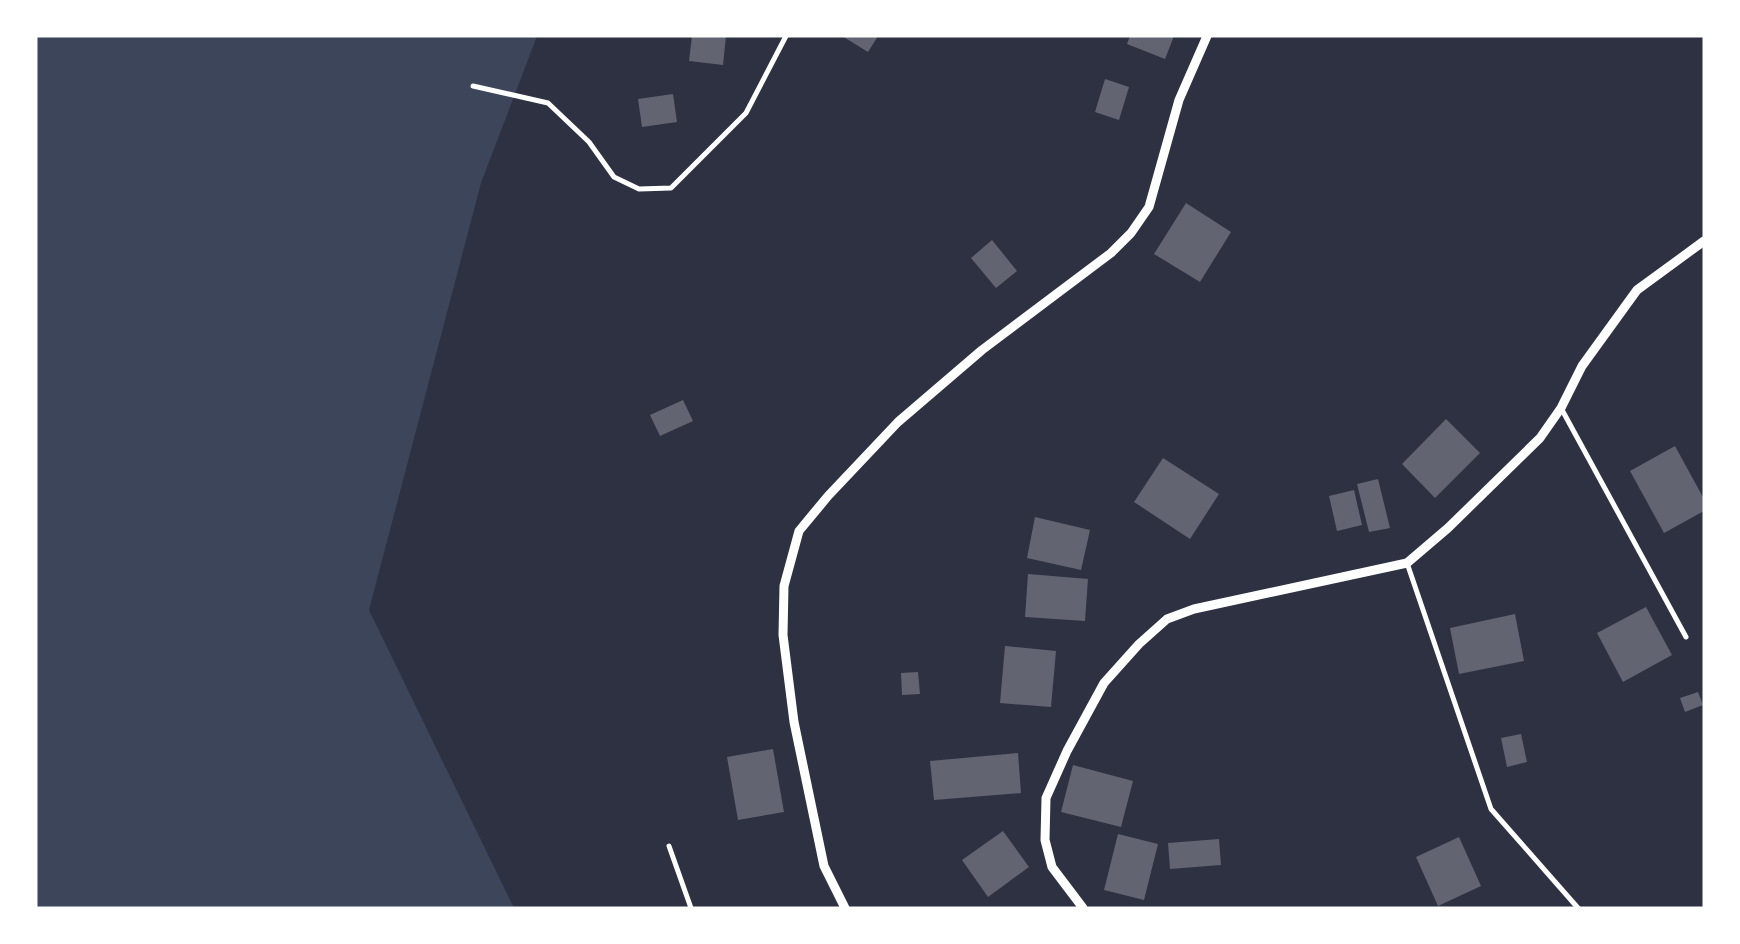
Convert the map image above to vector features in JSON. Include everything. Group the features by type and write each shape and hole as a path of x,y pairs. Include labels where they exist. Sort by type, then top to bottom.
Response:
{"street":[{"path":"473,86 548,103 589,142 614,177 639,189 671,188 746,113 786,36"},
{"path":"845,908 824,866 794,722 783,635 784,586 800,532 828,496 898,422 982,350 1111,253 1131,233 1149,206 1179,100 1207,36"},
{"path":"1082,908 1052,867 1045,840 1046,798 1067,751 1104,683 1139,644 1168,619 1194,610 1407,563 1448,528 1540,438 1561,408 1582,366 1637,290 1704,241"},
{"path":"1561,408 1686,637"},
{"path":"1407,563 1490,809 1578,908"},
{"path":"669,846 692,908"}],"shaded area":[{"path":"36,36 537,36 481,183 369,610 514,908 36,908"}],"building":[{"path":"692,36 726,36 723,65 689,61"},
{"path":"842,36 878,36 868,52"},
{"path":"1130,36 1174,36 1165,59 1127,44"},
{"path":"1105,79 1129,87 1119,120 1095,112"},
{"path":"673,94 677,122 642,127 638,99"},
{"path":"1186,203 1231,232 1200,282 1154,254"},
{"path":"992,240 1017,271 996,288 971,258"},
{"path":"683,400 693,421 660,436 650,415"},
{"path":"1446,419 1480,453 1435,498 1402,464"},
{"path":"1675,446 1704,499 1704,511 1664,533 1630,471"},
{"path":"1163,458 1219,494 1190,539 1134,502"},
{"path":"1378,479 1390,528 1369,532 1357,484"},
{"path":"1354,490 1362,525 1337,531 1329,496"},
{"path":"1035,517 1090,530 1081,570 1027,558"},
{"path":"1028,574 1088,579 1085,621 1025,617"},
{"path":"1646,607 1672,655 1623,682 1597,633"},
{"path":"1515,614 1524,661 1459,674 1450,628"},
{"path":"1005,646 1056,651 1051,707 1000,703"},
{"path":"918,672 920,694 902,695 901,673"},
{"path":"1698,692 1703,705 1685,712 1680,698"},
{"path":"1521,734 1527,762 1507,767 1501,738"},
{"path":"773,749 784,812 738,820 727,757"},
{"path":"1018,753 1021,793 934,800 930,761"},
{"path":"1073,765 1133,781 1121,827 1061,812"},
{"path":"1003,831 1029,867 988,897 962,860"},
{"path":"1118,834 1158,844 1144,900 1104,890"},
{"path":"1459,837 1481,886 1438,906 1416,857"},
{"path":"1219,839 1221,865 1170,869 1168,843"}]}
